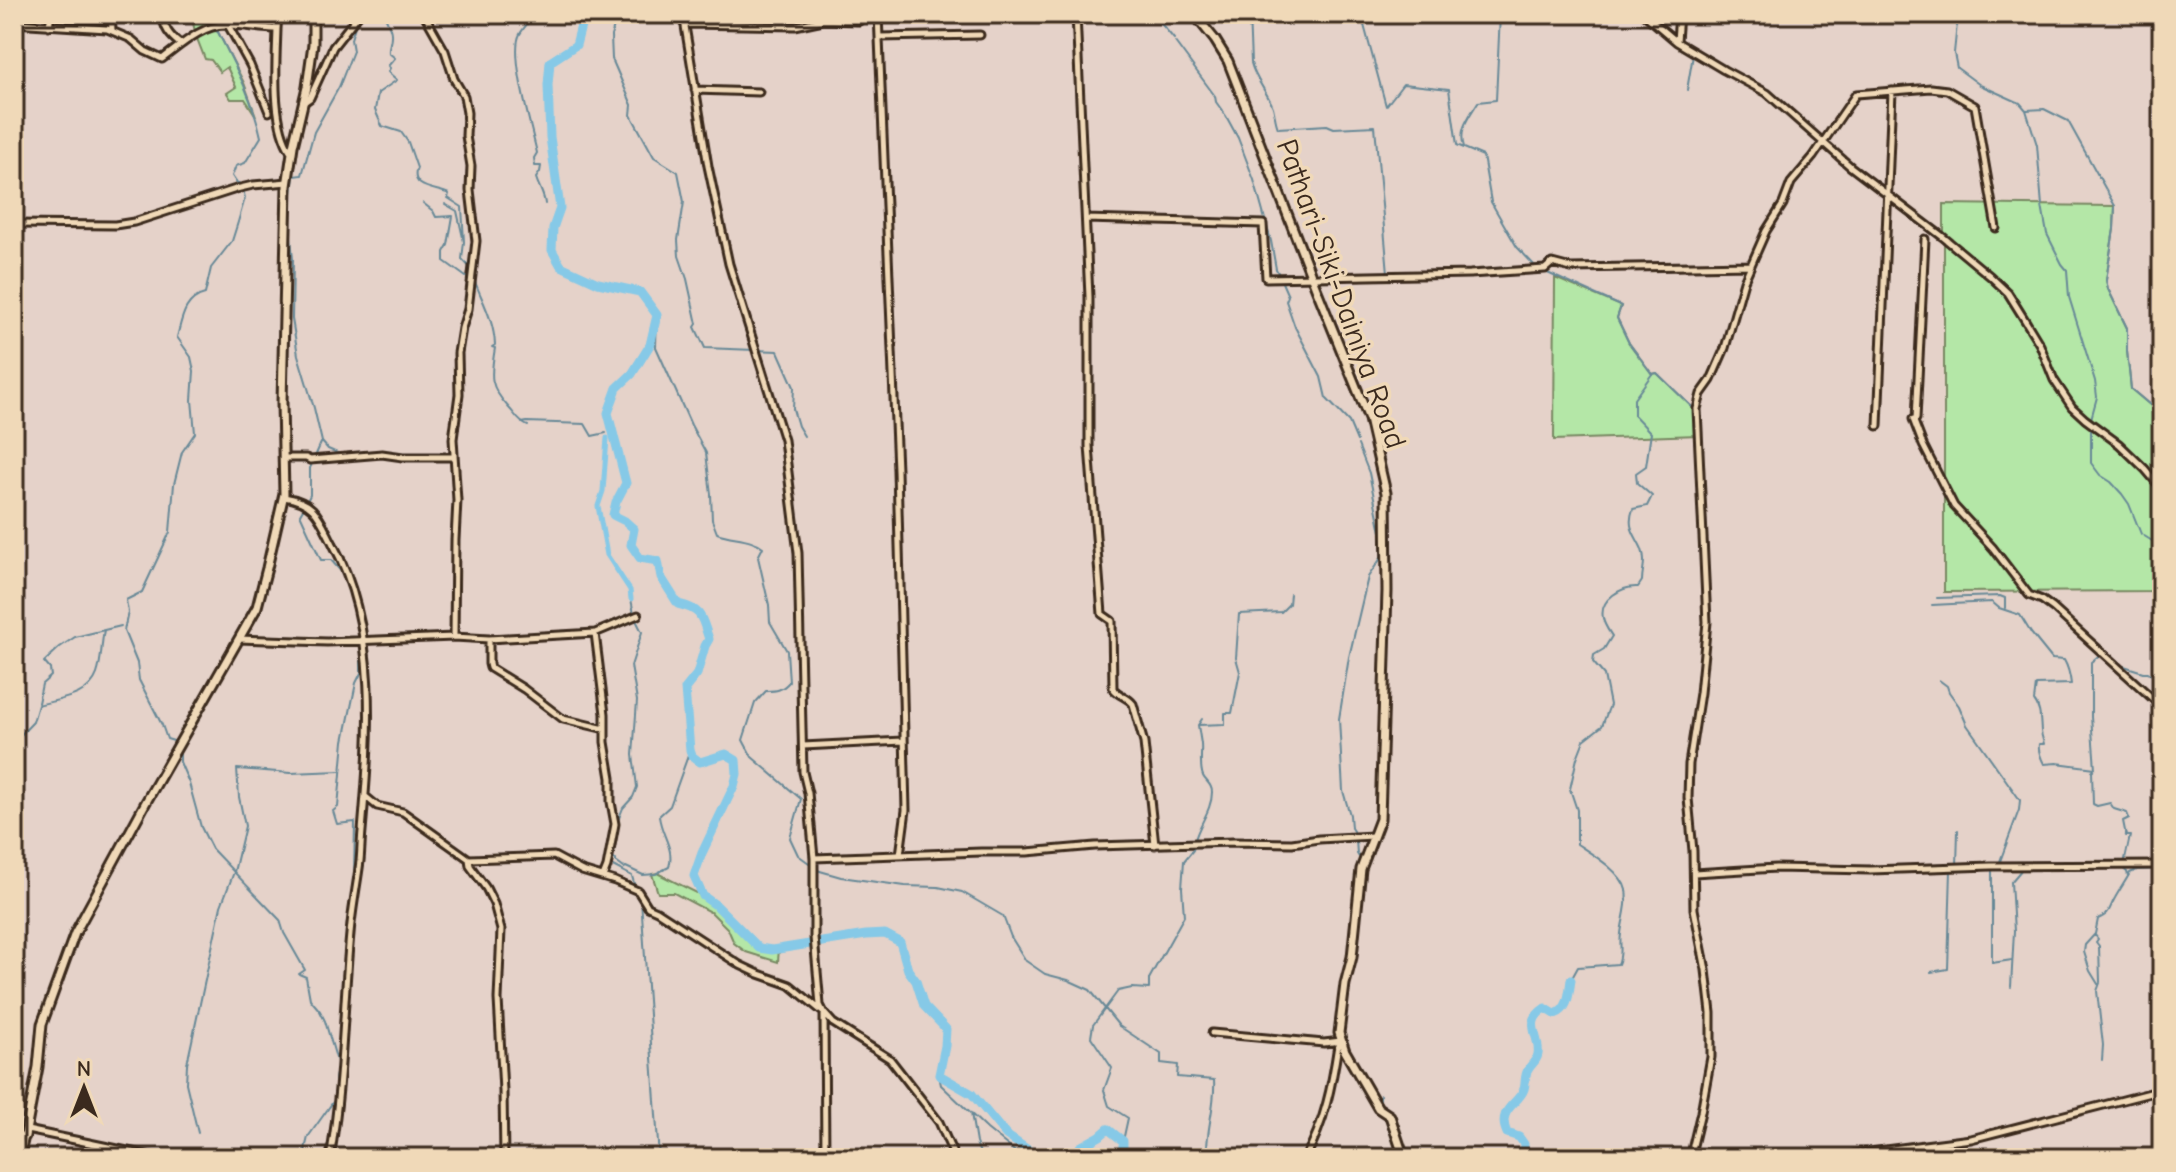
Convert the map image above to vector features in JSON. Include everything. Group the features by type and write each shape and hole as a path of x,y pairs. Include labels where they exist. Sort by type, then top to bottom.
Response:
{"main road":[{"path":"26,1133 42,1024 75,933 257,607 284,497 284,296 288,182 313,44 313,14"},
{"name":"Pathari-Siki-Dainiya Road","path":"1194,14 1228,61 1369,419 1386,493 1387,591 1380,819 1361,869 1352,957 1342,1000 1341,1041"},
{"path":"1341,1041 1378,1108 1390,1116 1404,1158"}],"street":[{"path":"49,26 51,14"},
{"path":"111,14 112,30"},
{"path":"163,14 170,36 180,44"},
{"path":"237,26 239,14"},
{"path":"278,14 275,72 279,113 283,134 292,153"},
{"path":"303,103 310,98 333,47 359,14"},
{"path":"424,14 445,51 454,79 464,96 476,241 468,309 458,353 459,394 453,439 457,500 454,637"},
{"path":"683,14 713,191 729,264 784,440 798,553 803,772 814,858 815,950 820,1005 824,1013 825,1158"},
{"path":"878,14 897,470 906,810 900,855"},
{"path":"1076,14 1089,297 1089,446 1100,600 1102,614 1112,621 1113,688 1133,704 1144,743 1155,845"},
{"path":"1644,14 1677,42 1767,93 1822,143 1943,237 2008,293 2040,345 2054,380 2072,407 2119,444 2162,489"},
{"path":"1677,42 1679,14"},
{"path":"684,24 795,26 823,20 859,21"},
{"path":"14,23 112,30 162,59 180,44 217,26 228,24 277,29"},
{"path":"228,24 269,112"},
{"path":"879,37 980,35"},
{"path":"1690,1158 1711,1057 1711,1013 1705,960 1694,909 1688,798 1689,764 1707,622 1697,409 1701,394 1725,348 1744,281 1766,231 1783,204 1791,183 1856,94 1931,88 1947,90 1975,106 1996,228"},
{"path":"695,90 759,92"},
{"path":"1878,426 1892,91"},
{"path":"14,224 124,224 236,189 288,182"},
{"path":"1086,219 1263,224 1266,278 1498,272 1545,269 1552,263 1571,268 1751,265"},
{"path":"1925,239 1914,419 1923,445 1954,506 1993,548 2029,595 2053,608 2162,707"},
{"path":"283,458 310,460 382,454 453,457"},
{"path":"284,497 300,500 317,512 342,560 353,591 364,641 368,743 366,797 350,930 341,1065 330,1158"},
{"path":"239,639 327,642 454,637 489,639 595,633 638,615"},
{"path":"595,633 615,824 603,877"},
{"path":"489,639 490,668 563,719 605,729"},
{"path":"803,746 903,741"},
{"path":"366,797 377,806 403,812 469,859 554,856 582,871 638,891 648,907 740,965 790,985 844,1030 890,1059 939,1122 955,1158"},
{"path":"814,858 1027,852 1095,846 1292,843 1373,836"},
{"path":"469,859 470,866 494,904 501,930 498,999 504,1158"},
{"path":"1694,873 1776,868 1870,870 2162,865"},
{"path":"1212,1033 1324,1043 1341,1041"},
{"path":"1305,1158 1330,1097 1341,1041"},
{"path":"1841,1158 1971,1139 2162,1090"},
{"path":"14,1136 26,1133 161,1158"},
{"path":"20,1158 26,1133"}],"green space":[{"path":"191,14 221,14 217,18 218,32 244,83 256,116 245,99 231,99 227,93 236,87 227,67 220,72 211,60 205,59"},
{"path":"1944,204 2115,206 2106,280 2127,328 2131,389 2150,405 2162,409 2162,591 1944,592"},
{"path":"1555,278 1621,306 1617,318 1629,343 1652,374 1657,373 1697,412 1699,435 1554,440"},
{"path":"657,873 717,906 759,947 779,948 778,962 746,952 734,943 728,929 712,913 674,893 658,893 652,874"}],"waterway":[{"path":"206,14 204,19 210,26"},
{"path":"290,211 294,176 302,175 314,132 339,87 353,51 351,39 356,23 364,14"},
{"path":"384,14 391,33 389,53 395,58 388,66 388,72 397,80 378,93 375,110 382,126 401,132 408,142 420,184 449,194 448,198 462,207 464,242"},
{"path":"535,14 520,34 517,57 537,153 535,166 541,166 536,178 545,204"},
{"path":"579,14 582,22 576,45 550,62 550,137 560,208 553,228 552,250 561,266 598,283 640,292 657,315 650,345 632,374 617,388 608,413 626,483 613,515 634,529 631,545 640,558 658,561 661,577 678,604 700,615 709,639 697,674 685,689 690,750 700,762 726,754 736,760 737,774 694,876 703,896 759,948 772,950 885,934 900,942 924,1006 946,1029 939,1075 972,1094 1006,1135 1040,1158"},
{"path":"618,14 611,36 612,59 632,105 631,115 654,157 678,172 684,202 678,240 679,256 687,279 697,324 695,327 705,348 778,351 794,387 793,409 804,436"},
{"path":"1153,14 1174,39"},
{"path":"1249,14 1251,63 1273,107 1278,128 1375,126 1388,273 1396,273"},
{"path":"1361,14 1386,106 1403,84 1449,89 1457,145 1483,156 1491,202 1517,247 1536,267"},
{"path":"1464,147 1463,129 1478,102 1496,100 1500,14"},
{"path":"1638,14 1658,31"},
{"path":"1958,14 1954,53 1957,68 1980,85 2020,103 2026,110 2037,145 2047,234 2067,270 2069,297 2095,381 2097,397 2091,419"},
{"path":"213,30 218,32 243,83 261,137 245,163 236,166 232,176 242,185"},
{"path":"1663,34 1693,55 1687,90"},
{"path":"1175,42 1215,96 1238,138 1254,180 1280,276"},
{"path":"2027,110 2044,109 2068,121 2115,206 2106,280 2127,328 2131,389 2150,405 2162,407"},
{"path":"177,742 167,739 139,680 137,663 124,631 128,612 126,600 142,592 170,532 174,484 182,452 195,433 192,400 194,371 191,357 177,337 188,305 205,294 211,268 232,241 245,198 243,189"},
{"path":"423,203 436,217 453,216 444,261 466,277 474,279 494,336 494,387 517,418 528,426"},
{"path":"445,204 457,211 464,242 462,259 475,273"},
{"path":"290,225 292,319 298,355 322,442 328,449 342,455"},
{"path":"1543,271 1621,306 1617,318 1629,343 1652,374 1634,399 1634,415 1651,433 1646,466 1636,473 1637,483 1652,496 1647,506 1633,509 1631,518 1643,553 1642,581 1638,587 1613,595 1605,605 1604,621 1612,636 1604,649 1594,655 1593,662 1604,675 1610,705 1602,726 1584,740 1570,789 1577,810 1577,844 1613,870 1626,890 1620,956 1618,964 1578,967 1572,978"},
{"path":"1281,280 1295,327 1321,377 1326,398 1349,422 1357,441"},
{"path":"657,315 656,347 706,453 712,520 717,533 753,541 763,547 758,557 770,622 787,651 789,682 779,690 766,691 755,703 743,740 752,757 801,799 790,838 798,855 820,871 841,877 962,892 1003,916 1011,937 1026,961 1045,974 1090,990 1119,1026 1161,1054 1161,1063 1178,1065 1177,1077 1214,1080 1207,1158"},
{"path":"1653,374 1657,373 1694,409"},
{"path":"522,423 585,424 592,436 606,433"},
{"path":"2091,426 2091,463 2122,494 2141,534 2162,547"},
{"path":"607,438 603,491 598,506 607,555 630,590 631,599"},
{"path":"307,501 310,495 310,468 321,443"},
{"path":"1355,834 1343,791 1339,719 1349,657 1368,577 1381,558 1383,542 1369,473 1358,445"},
{"path":"304,507 300,514 321,560 331,560 344,575 347,584"},
{"path":"1198,725 1225,724 1225,713 1232,713 1240,672 1236,658 1239,614 1281,612 1289,604 1290,594"},
{"path":"1937,598 2000,596 2005,598 2005,608"},
{"path":"631,599 634,614"},
{"path":"1932,605 1992,602 1999,608 2020,615 2052,659 2064,660 2071,681 2071,684 2036,685 2034,701 2040,715 2044,744 2039,744 2039,749 2044,764 2095,768"},
{"path":"617,823 637,787 633,755 637,701 631,666 642,632 636,620"},
{"path":"38,703 42,684 51,676 44,662 60,647 75,637 121,626"},
{"path":"14,742 33,722 38,705 72,696 93,682 100,663 104,630"},
{"path":"351,906 355,822 337,824 333,811 338,807 344,741 356,683 361,673 361,644"},
{"path":"2102,653 2091,662 2095,768 2092,771 2093,804 2110,803 2114,809 2127,813 2129,818 2123,821 2126,836 2130,836 2123,869 2128,876"},
{"path":"2121,668 2124,666 2148,672 2162,682"},
{"path":"1939,680 1947,686 1967,725 2020,800 1999,864"},
{"path":"2152,695 2162,703"},
{"path":"1195,840 1210,805 1212,792 1201,768 1198,725 1202,719"},
{"path":"180,747 180,762 201,827 212,849 280,920 305,970 299,974 306,977 310,999 325,1021 338,1065 335,1099 308,1137 303,1158"},
{"path":"657,873 669,867 670,860 659,816 670,806 690,750"},
{"path":"198,1133 186,1083 187,1064 221,906 234,872 245,826 237,769 291,773 340,771"},
{"path":"1957,866 1958,830"},
{"path":"1356,840 1357,854 1361,860"},
{"path":"1123,1141 1128,1118 1109,1106 1104,1090 1112,1068 1091,1037 1093,1025 1118,991 1149,989 1149,979 1184,916 1184,861 1194,846"},
{"path":"611,857 624,868 643,875 656,874"},
{"path":"609,864 632,876 635,887"},
{"path":"1999,867 1998,870 1992,869 1992,963 2012,960"},
{"path":"2011,987 2014,931 2011,882 2022,869"},
{"path":"2098,984 2084,952 2085,945 2095,934 2098,919 2108,913 2130,873 2162,869"},
{"path":"1931,972 1948,969 1953,870"},
{"path":"641,900 659,1158"},
{"path":"2095,935 2099,946 2100,982"},
{"path":"1347,963 1350,942"},
{"path":"1522,1158 1524,1144 1519,1137 1507,1133 1504,1118 1525,1087 1527,1072 1537,1056 1535,1019 1545,1008 1555,1014 1563,1009 1568,1000 1571,980"},
{"path":"2100,983 2097,991 2102,1060"},
{"path":"1333,1061 1335,1046"},
{"path":"939,1076 941,1085 1023,1158"},
{"path":"1302,1158 1326,1094"},
{"path":"1380,1095 1380,1104"},
{"path":"336,1133 340,1100"},
{"path":"971,1113 982,1158"},
{"path":"1078,1158 1080,1147 1108,1129 1123,1141 1123,1158"},
{"path":"333,1158 335,1140"}]}
